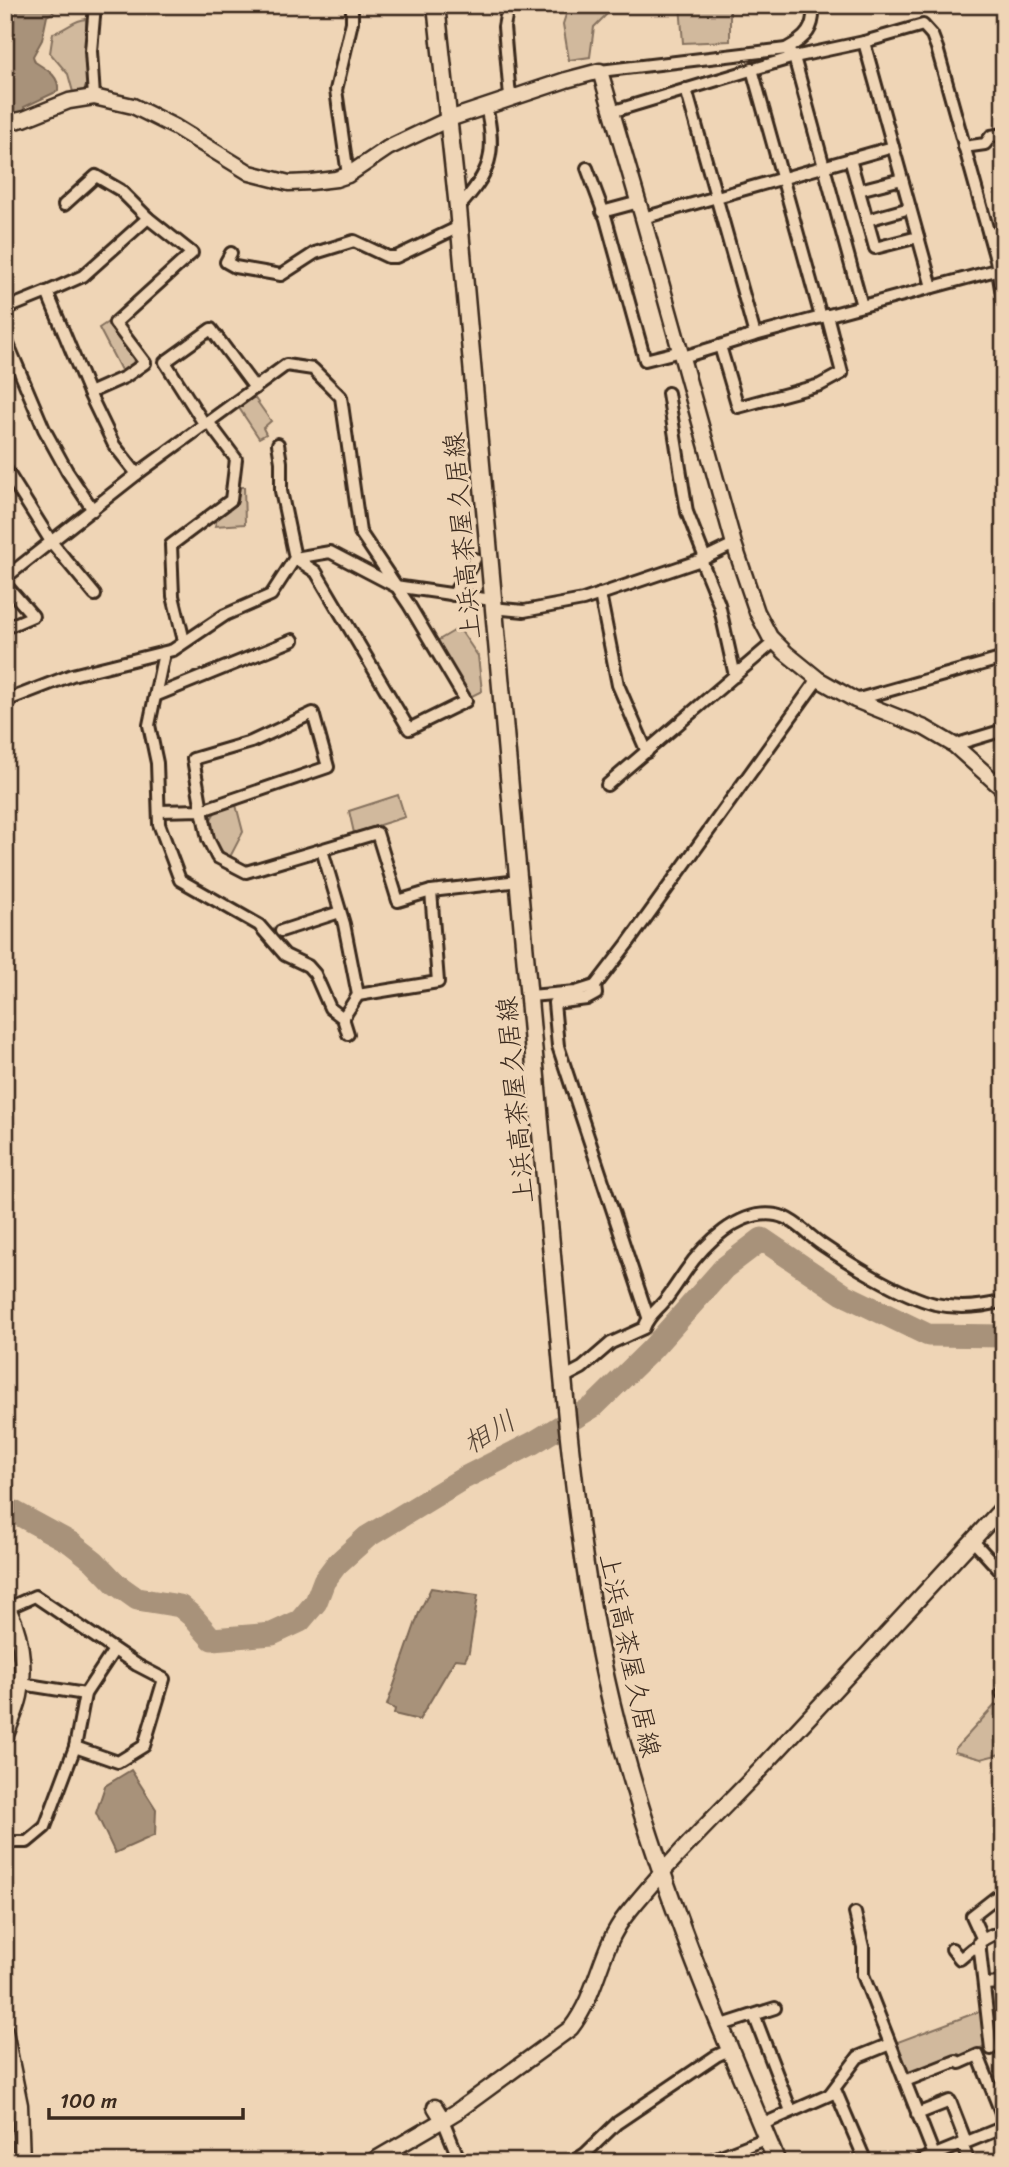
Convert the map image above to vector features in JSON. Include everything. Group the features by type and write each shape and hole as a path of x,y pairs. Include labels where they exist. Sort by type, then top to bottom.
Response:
{"main road":[{"name":"上浜高茶屋久居線","path":"436,5 458,208 565,1399 590,1603 609,1693 661,1871 719,2026 777,2162"}],"street":[{"path":"94,5 91,51 94,97"},
{"path":"348,175 336,90 352,22 352,5"},
{"path":"508,5 504,27 510,97"},
{"path":"611,112 752,69 790,53 814,23 813,5"},
{"path":"5,123 24,119 69,101 94,97 124,103 154,117 196,139 250,173 289,183 336,179 348,175 388,148 449,119 510,97 600,71 790,53 864,41 923,25 932,35 937,48 989,235 1004,306"},
{"path":"864,41 932,287"},
{"path":"790,53 862,306"},
{"path":"720,346 738,407 820,385 842,373 752,69"},
{"path":"600,71 734,544 757,612 775,641 818,679 855,699 925,728 954,745 1004,790"},
{"path":"686,89 755,335"},
{"path":"458,208 476,188 490,159 493,140 486,106"},
{"path":"964,147 985,144 991,136 1004,134"},
{"path":"643,218 893,147"},
{"path":"850,159 875,248 918,237"},
{"path":"587,168 603,212 646,362 720,346 996,270"},
{"path":"64,205 96,176 120,190 148,218 192,253 115,323 145,363 125,377 89,393"},
{"path":"859,190 902,179"},
{"path":"603,212 639,202"},
{"path":"867,220 910,208"},
{"path":"5,309 83,276 148,218"},
{"path":"231,253 226,262 235,267 281,275 315,253 354,241 388,257 396,257 459,227"},
{"path":"989,235 1004,230"},
{"path":"47,292 114,445 137,474"},
{"path":"184,641 173,596 171,545 231,500 236,459 207,424 165,362 211,329 255,388"},
{"path":"5,337 44,429 93,510"},
{"path":"5,578 137,474 286,365 313,369 341,397 360,532 466,701 410,729 316,572 295,558 281,491 278,444"},
{"path":"668,393 687,512 719,604 735,676"},
{"path":"5,468 52,543 95,595"},
{"path":"5,701 72,675 173,650 225,615 271,595 295,558 330,552 395,586 453,595 524,611 600,594 703,559 734,544"},
{"path":"453,595 475,559"},
{"path":"5,584 33,616 5,628"},
{"path":"600,594 618,685 647,752"},
{"path":"157,695 293,640"},
{"path":"607,786 775,641"},
{"path":"164,653 149,725 157,763 161,831 183,883 259,925 285,955 308,966 315,974 330,1008 343,1018 348,1034"},
{"path":"855,699 1004,658"},
{"path":"530,996 576,992 595,986 818,679"},
{"path":"159,811 202,810 328,767 318,723 313,713 251,743 193,759 202,810 208,839 217,857 246,872 377,833 398,901 430,891 519,881"},
{"path":"954,745 1004,730"},
{"path":"322,850 344,924 358,995 343,1018"},
{"path":"358,995 439,982 430,891"},
{"path":"281,931 340,912"},
{"path":"595,986 596,994 587,999 554,1003 558,1046 648,1317"},
{"path":"563,1378 582,1368 611,1343 644,1328 648,1317 665,1301 691,1262 716,1237 748,1217 764,1214 790,1220 837,1254 900,1290 933,1303 974,1306 1004,1301"},
{"path":"371,2162 439,2113 571,2028 583,2012 593,1991 610,1939 661,1871 757,1772 1004,1506"},
{"path":"973,1541 1004,1574"},
{"path":"5,1738 22,1684 19,1643 7,1606 35,1596 114,1650 164,1679 144,1746 118,1762 75,1747"},
{"path":"5,1842 27,1842 45,1827 75,1747 85,1693 114,1650"},
{"path":"22,1684 85,1693"},
{"path":"991,2049 984,1984 990,1939 972,1916 1004,1891"},
{"path":"855,1913 863,1947 863,1975 936,2157"},
{"path":"952,1949 960,1959 1004,1926"},
{"path":"984,1984 1004,1983"},
{"path":"719,2026 775,2008"},
{"path":"754,2015 791,2111"},
{"path":"6,2038 12,2106 22,2162"},
{"path":"830,2094 858,2057 890,2044"},
{"path":"905,2081 1004,2045"},
{"path":"573,2162 617,2123 729,2050"},
{"path":"978,2055 1004,2119"},
{"path":"706,2162 764,2131 791,2111 836,2092 866,2162"},
{"path":"918,2114 950,2101 970,2162"},
{"path":"439,2113 460,2162"},
{"path":"918,2162 936,2157 1004,2127"}],"shaded area":[{"path":"5,5 64,5 47,16 42,40 33,56 35,62 55,77 58,91 24,107 25,112 9,115 5,112"},
{"path":"569,5 616,5 594,27 590,57 569,60 563,24"},
{"path":"680,5 730,5 730,41 683,43"},
{"path":"86,19 87,84 84,90 73,92 68,74 50,53 53,33"},
{"path":"108,322 134,358 133,365 122,372 99,328"},
{"path":"254,397 271,421 263,428 266,434 259,438 239,408"},
{"path":"240,487 244,487 245,524 215,526 217,519 237,504"},
{"path":"459,628 478,656 482,691 470,697 437,641"},
{"path":"398,795 405,817 354,833 349,811"},
{"path":"236,805 243,832 230,857 218,846 211,819 215,812"},
{"path":"431,1588 478,1595 469,1652 465,1660 455,1659 419,1720 394,1714 395,1709 387,1705 419,1613"},
{"path":"995,1705 1004,1705 1004,1753 981,1759 955,1752 955,1749"},
{"path":"131,1770 156,1809 155,1835 115,1853 96,1813 105,1786"},
{"path":"983,2010 986,2041 983,2047 912,2074 907,2072 895,2043"}],"waterway":[{"name":"相川","path":"5,1507 71,1543 94,1561 116,1584 137,1599 180,1606 212,1639 272,1634 300,1621 316,1602 324,1581 336,1565 367,1537 464,1478 533,1443 594,1406 652,1349 724,1268 762,1239 843,1294 928,1335 1004,1336"}]}
